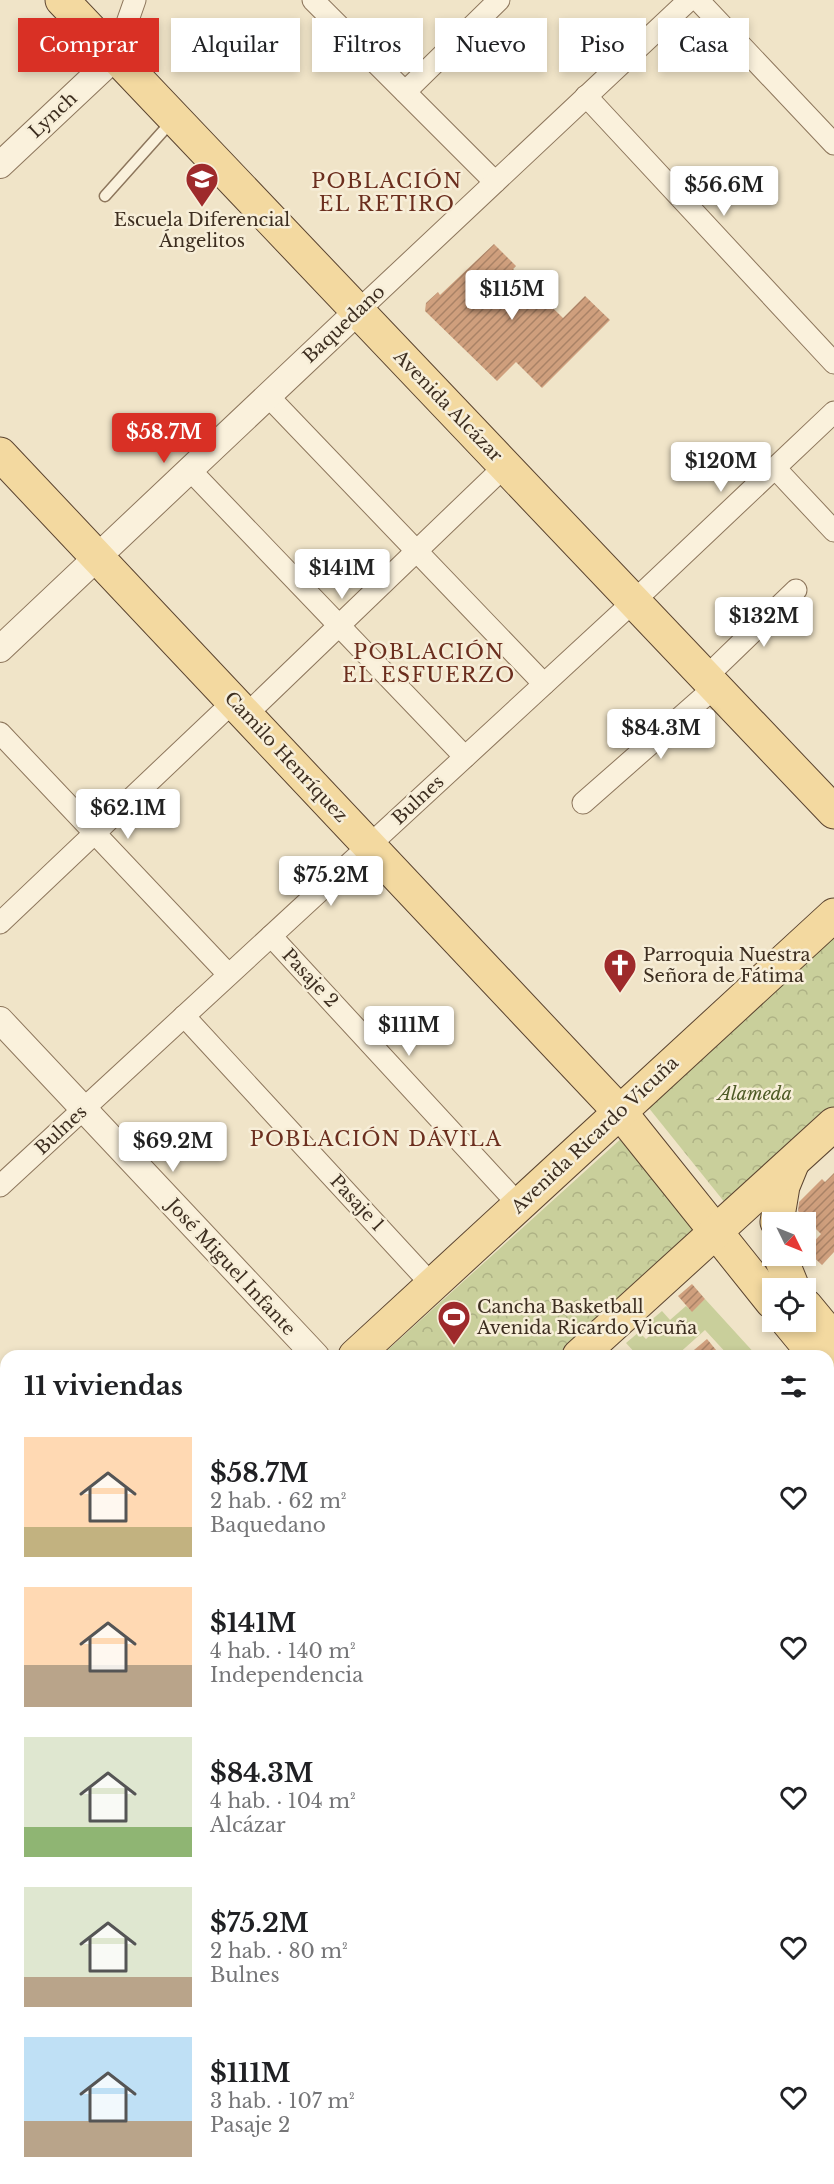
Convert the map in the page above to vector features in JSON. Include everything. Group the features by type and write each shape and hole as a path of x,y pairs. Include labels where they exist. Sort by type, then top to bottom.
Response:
{"main road":[{"name":"Avenida Alcázar","path":"62,0 79,18"},
{"name":"Avenida Alcázar","path":"130,72 834,812"},
{"name":"Camilo Henríquez","path":"0,454 620,1112 762,1290"},
{"name":"Avenida Ricardo Vicuña","path":"362,1350 834,915"},
{"path":"586,1350 834,1124"},
{"path":"779,1212 787,1172 794,1161"},
{"path":"816,1318 834,1340"},
{"path":"796,1332 811,1350"}],"street":[{"name":"Lynch","path":"129,18 135,0"},
{"path":"313,0 495,182"},
{"path":"405,92 500,0"},
{"name":"Baquedano","path":"0,649 688,0"},
{"path":"698,0 834,144"},
{"name":"Lynch","path":"0,165 100,72"},
{"path":"586,96 834,363"},
{"path":"268,396 544,684"},
{"name":"Bulnes","path":"0,1186 634,601 834,412"},
{"path":"0,923 95,833 339,625 505,466"},
{"path":"775,468 834,531"},
{"path":"190,470 465,757"},
{"path":"583,803 710,682 796,590"},
{"path":"0,733 228,974"},
{"name":"Pasaje 2","path":"271,936 519,1205"},
{"name":"Pasaje 1","path":"184,1016 432,1285"},
{"name":"José Miguel Infante","path":"0,1020 309,1350"}],"lane":[{"path":"105,196 175,119"}],"green space":[{"name":"Alameda","path":"834,927 834,1115 730,1209 644,1102"},
{"path":"624,1136 703,1234 577,1350 388,1350"},
{"path":"705,1299 752,1350 723,1350 705,1330 683,1350 632,1350 626,1343 639,1332 646,1339 656,1330 649,1322 662,1311 670,1320 686,1306 692,1311"}],"building":[{"path":"494,244 516,266 513,269 563,318 585,296 610,320 542,388 516,362 497,381 425,311 426,303 438,292 440,295"},
{"path":"834,1173 834,1252 822,1265 816,1259 816,1239 821,1234 816,1229 816,1212 798,1211 799,1202 822,1179 825,1182"},
{"path":"692,1284 705,1299 692,1312 678,1296"},
{"path":"707,1339 716,1350 694,1350"}],"place":[{"name":"Escuela Diferencial Ángelitos","path":"202,208"},
{"name":"Parroquia Nuestra Señora de Fátima","path":"620,994"},
{"name":"Cancha Basketball Avenida Ricardo Vicuña","path":"454,1346"}],"district":[{"name":"POBLACIÓN EL RETIRO","path":"387,192"},
{"name":"POBLACIÓN EL ESFUERZO","path":"429,664"},
{"name":"POBLACIÓN DÁVILA","path":"376,1139"}]}
